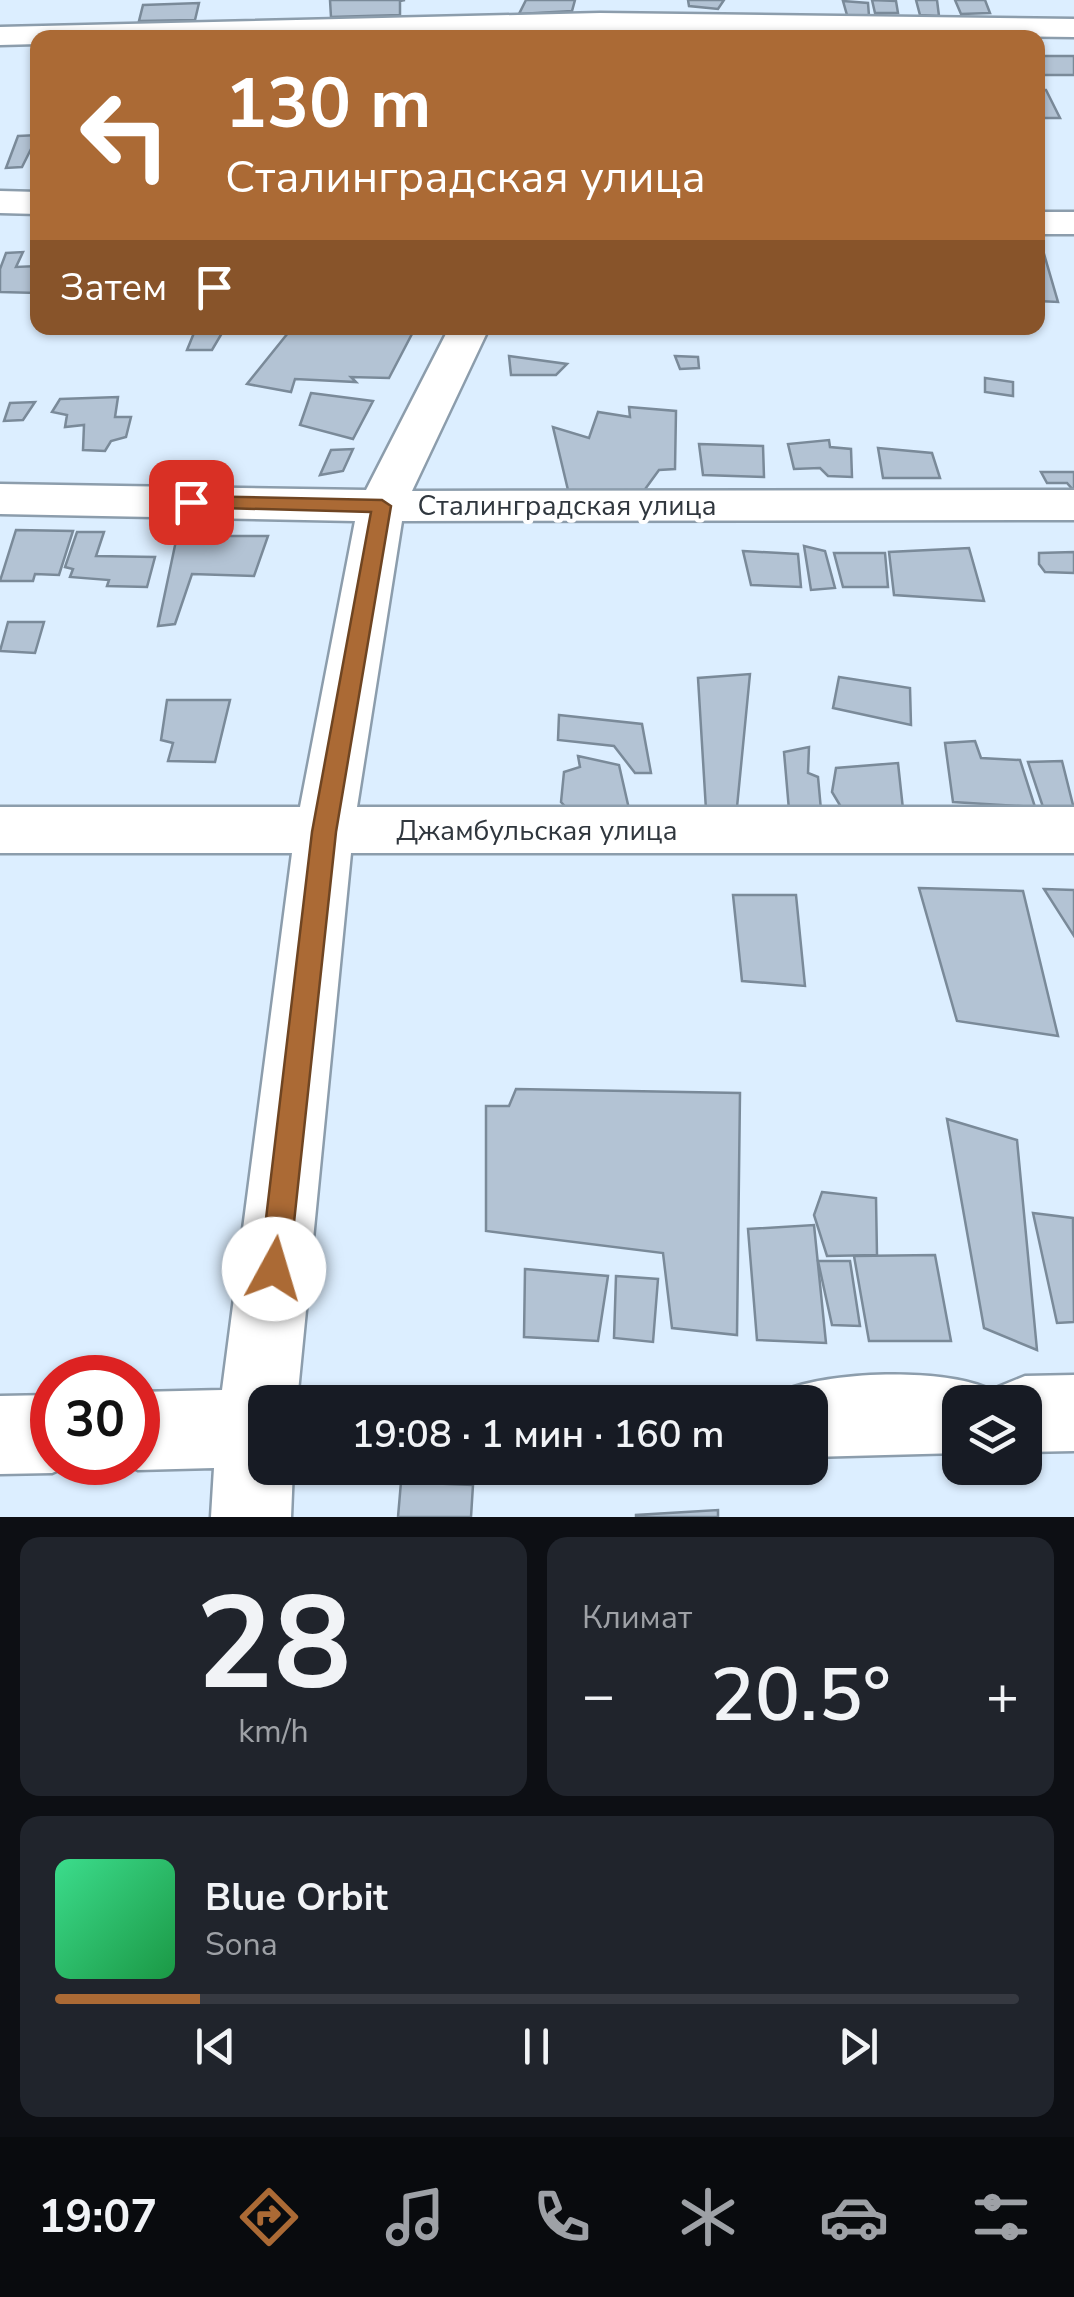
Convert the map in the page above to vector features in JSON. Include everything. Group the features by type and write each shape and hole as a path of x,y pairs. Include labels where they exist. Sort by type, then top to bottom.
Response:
{"street":[{"path":"226,30 602,20 802,28 1074,28"},
{"path":"0,36 30,35"},
{"path":"0,202 30,203"},
{"path":"1045,224 1074,223"},
{"path":"266,1385 324,832 382,506 466,335"},
{"name":"Сталинградская улица","path":"0,498 382,506 1074,506"},
{"name":"Джамбульская улица","path":"0,830 1074,830"},
{"path":"1042,1414 1074,1414"},
{"path":"828,1418 942,1416"},
{"path":"160,1430 248,1428"},
{"path":"0,1435 30,1434"},
{"path":"252,1517 255,1485"}],"building":[{"path":"330,0 405,0 400,1 400,15 331,17"},
{"path":"526,0 575,0 572,11 519,14"},
{"path":"688,0 724,0 718,9 689,6"},
{"path":"872,0 896,1 898,13 875,13"},
{"path":"916,0 937,0 939,16 920,15"},
{"path":"955,0 985,0 990,13 961,14"},
{"path":"843,1 868,3 869,16 847,15"},
{"path":"199,3 195,20 139,21 143,5"},
{"path":"1045,56 1074,56 1074,75 1045,75"},
{"path":"1045,90 1046,90 1060,118 1045,118"},
{"path":"30,135 30,151 22,167 6,168 18,136"},
{"path":"23,252 16,267 30,266 30,293 0,292 0,269 6,253"},
{"path":"1045,257 1058,302 1045,301"},
{"path":"193,335 221,335 212,350 187,350"},
{"path":"286,335 411,335 389,378 351,377 356,382 295,379 291,392 247,384"},
{"path":"509,356 567,364 556,375 511,375"},
{"path":"675,356 698,357 699,368 680,369"},
{"path":"985,378 1013,382 1013,396 985,392"},
{"path":"311,393 373,401 353,439 300,425"},
{"path":"118,397 115,417 131,417 126,437 111,441 105,451 83,450 84,425 65,427 67,415 52,412 60,399"},
{"path":"35,402 23,420 4,421 10,403"},
{"path":"629,407 676,411 675,469 659,470 643,492 568,490 553,427 589,438 598,412 630,417"},
{"path":"829,440 830,447 851,449 852,477 828,476 820,468 794,469 788,444"},
{"path":"699,444 763,446 764,477 703,475"},
{"path":"878,448 932,453 940,478 883,478"},
{"path":"353,449 343,471 320,475 331,450"},
{"path":"1041,472 1074,472 1074,491 1067,483 1047,483"},
{"path":"16,530 73,531 59,575 35,574 33,581 0,581"},
{"path":"77,532 104,532 96,556 155,557 147,587 107,586 109,580 70,577 73,569 65,567"},
{"path":"177,536 268,536 254,576 192,574 175,624 158,626"},
{"path":"804,546 825,551 835,588 811,590"},
{"path":"969,548 984,601 894,595 889,552"},
{"path":"743,551 798,554 801,587 751,585"},
{"path":"1074,552 1074,573 1045,572 1039,564 1039,553"},
{"path":"834,553 885,553 888,587 843,587"},
{"path":"8,622 44,622 35,653 0,651"},
{"path":"750,674 737,807 706,810 698,678"},
{"path":"839,677 910,688 911,725 833,708"},
{"path":"167,700 230,700 215,762 168,761 173,743 161,740"},
{"path":"559,715 642,724 651,773 635,773 614,746 558,740"},
{"path":"975,741 981,758 1020,760 1035,807 953,802 945,743"},
{"path":"809,747 808,773 818,777 821,810 789,810 784,752"},
{"path":"578,756 619,765 629,809 572,814 561,802 564,772 580,767"},
{"path":"1062,761 1074,809 1043,807 1028,762"},
{"path":"898,763 903,809 841,807 832,792 836,768"},
{"path":"919,888 1023,891 1058,1036 957,1021"},
{"path":"1044,889 1074,890 1074,936"},
{"path":"733,895 796,895 805,986 742,981"},
{"path":"516,1089 740,1093 737,1335 672,1328 663,1253 486,1231 486,1106 509,1106"},
{"path":"947,1119 1017,1140 1037,1350 984,1328"},
{"path":"822,1192 876,1198 877,1255 827,1256 814,1215"},
{"path":"1033,1213 1073,1218 1074,1322 1057,1323"},
{"path":"814,1225 826,1343 757,1340 748,1229"},
{"path":"935,1255 951,1341 869,1341 854,1256"},
{"path":"818,1261 850,1261 860,1326 832,1325"},
{"path":"525,1269 608,1276 598,1341 524,1337"},
{"path":"616,1276 658,1279 653,1342 614,1338"},
{"path":"401,1485 473,1485 471,1517 398,1517"},
{"path":"718,1510 718,1517 636,1517 636,1515"}],"route":[{"path":"191,502 382,506 324,832 274,1269"}]}
